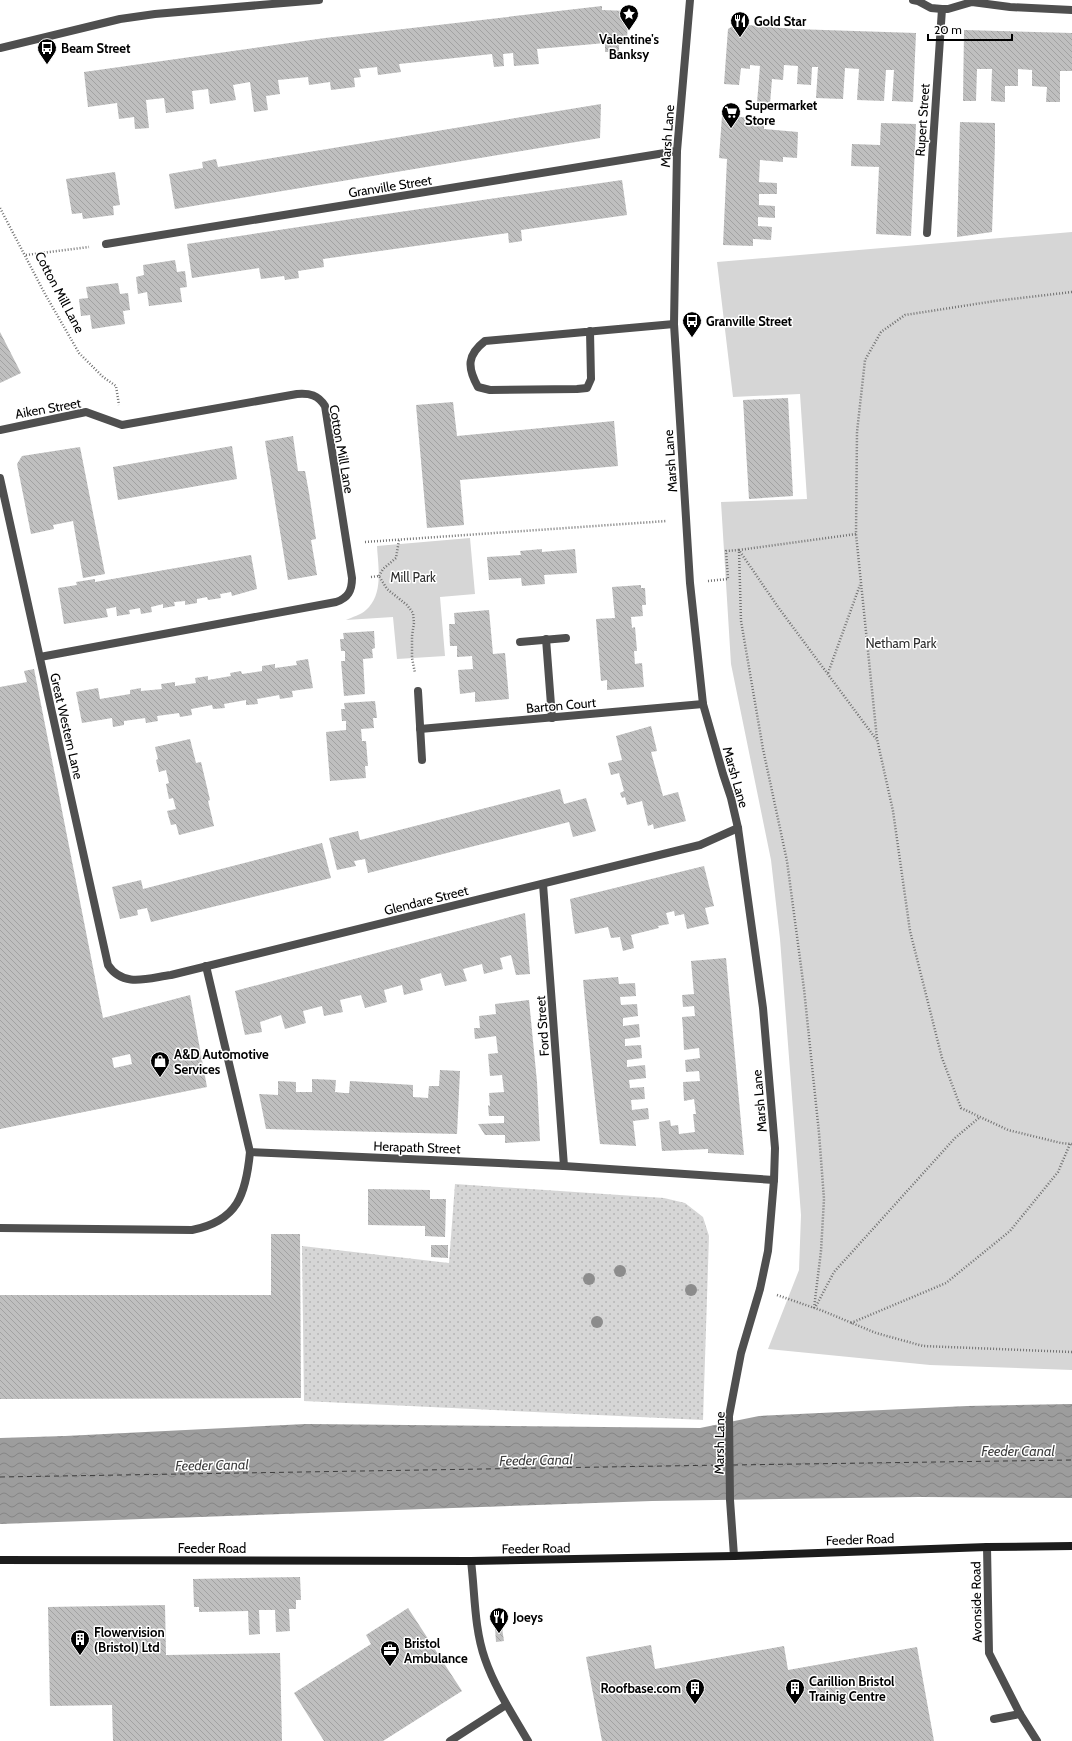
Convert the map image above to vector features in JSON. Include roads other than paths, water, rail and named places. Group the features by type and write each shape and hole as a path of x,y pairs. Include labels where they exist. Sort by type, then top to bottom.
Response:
{"street":[{"path":"0,48 120,19 155,14 320,0"},
{"name":"Marsh Lane","path":"690,0 677,151 674,324 690,583 703,704 731,798 738,828 763,1008 775,1148 768,1251 760,1289 741,1353 729,1416 730,1500 734,1556"},
{"path":"913,0 918,0 931,8 942,9 948,9 972,2 1010,7 1072,10"},
{"name":"Rupert Street","path":"927,232 942,9"},
{"name":"Granville Street","path":"106,244 677,151"},
{"path":"590,331 591,379 587,388 490,390 478,387 472,377 470,358 475,348 485,341 590,331 674,324"},
{"name":"Cotton Mill Lane","path":"40,657 336,602 345,599 350,593 352,578 325,406 321,399 313,394 297,394 122,425"},
{"name":"Aiken Street","path":"0,430 86,412 122,425"},
{"name":"Great Western Lane","path":"0,478 108,965 117,976"},
{"path":"520,642 566,638"},
{"path":"546,639 552,718"},
{"path":"418,691 422,760"},
{"name":"Barton Court","path":"420,729 703,704"},
{"name":"Glendare Street","path":"117,976 126,979 141,980 171,975 700,845 738,828"},
{"name":"Ford Street","path":"543,884 564,1166"},
{"path":"0,1228 192,1230 206,1227 220,1221 230,1214 237,1204 247,1179 250,1152 206,966"},
{"name":"Herapath Street","path":"250,1152 564,1166 774,1180"},
{"name":"Feeder Road","path":"0,1560 471,1561 734,1556 987,1547 1072,1546"},
{"name":"Avonside Road","path":"987,1547 989,1653 1020,1714 1037,1741"},
{"path":"471,1561 479,1636 485,1659 506,1705 528,1741"},
{"path":"450,1741 506,1705"},
{"path":"994,1719 1020,1714"}],"water":[{"name":"Feeder Canal","path":"1072,1404 1072,1498 919,1497 652,1501 0,1524 0,1438 306,1424 700,1428 759,1416 967,1406"}],"place":[{"name":"Valentine's Banksy","path":"629,31"},
{"name":"Gold Star","path":"740,38"},
{"name":"Beam Street","path":"47,65"},
{"name":"Supermarket Store","path":"731,129"},
{"name":"Granville Street","path":"692,338"},
{"name":"A&D Automotive Services","path":"160,1078"},
{"name":"Joeys","path":"499,1634"},
{"name":"Flowervision (Bristol) Ltd","path":"80,1656"},
{"name":"Bristol Ambulance","path":"390,1667"},
{"name":"Roofbase.com","path":"695,1705"},
{"name":"Carillion Bristol Trainig Centre","path":"795,1705"}],"park label":[{"name":"Mill Park","path":"413,577"},
{"name":"Netham Park","path":"901,643"}]}
